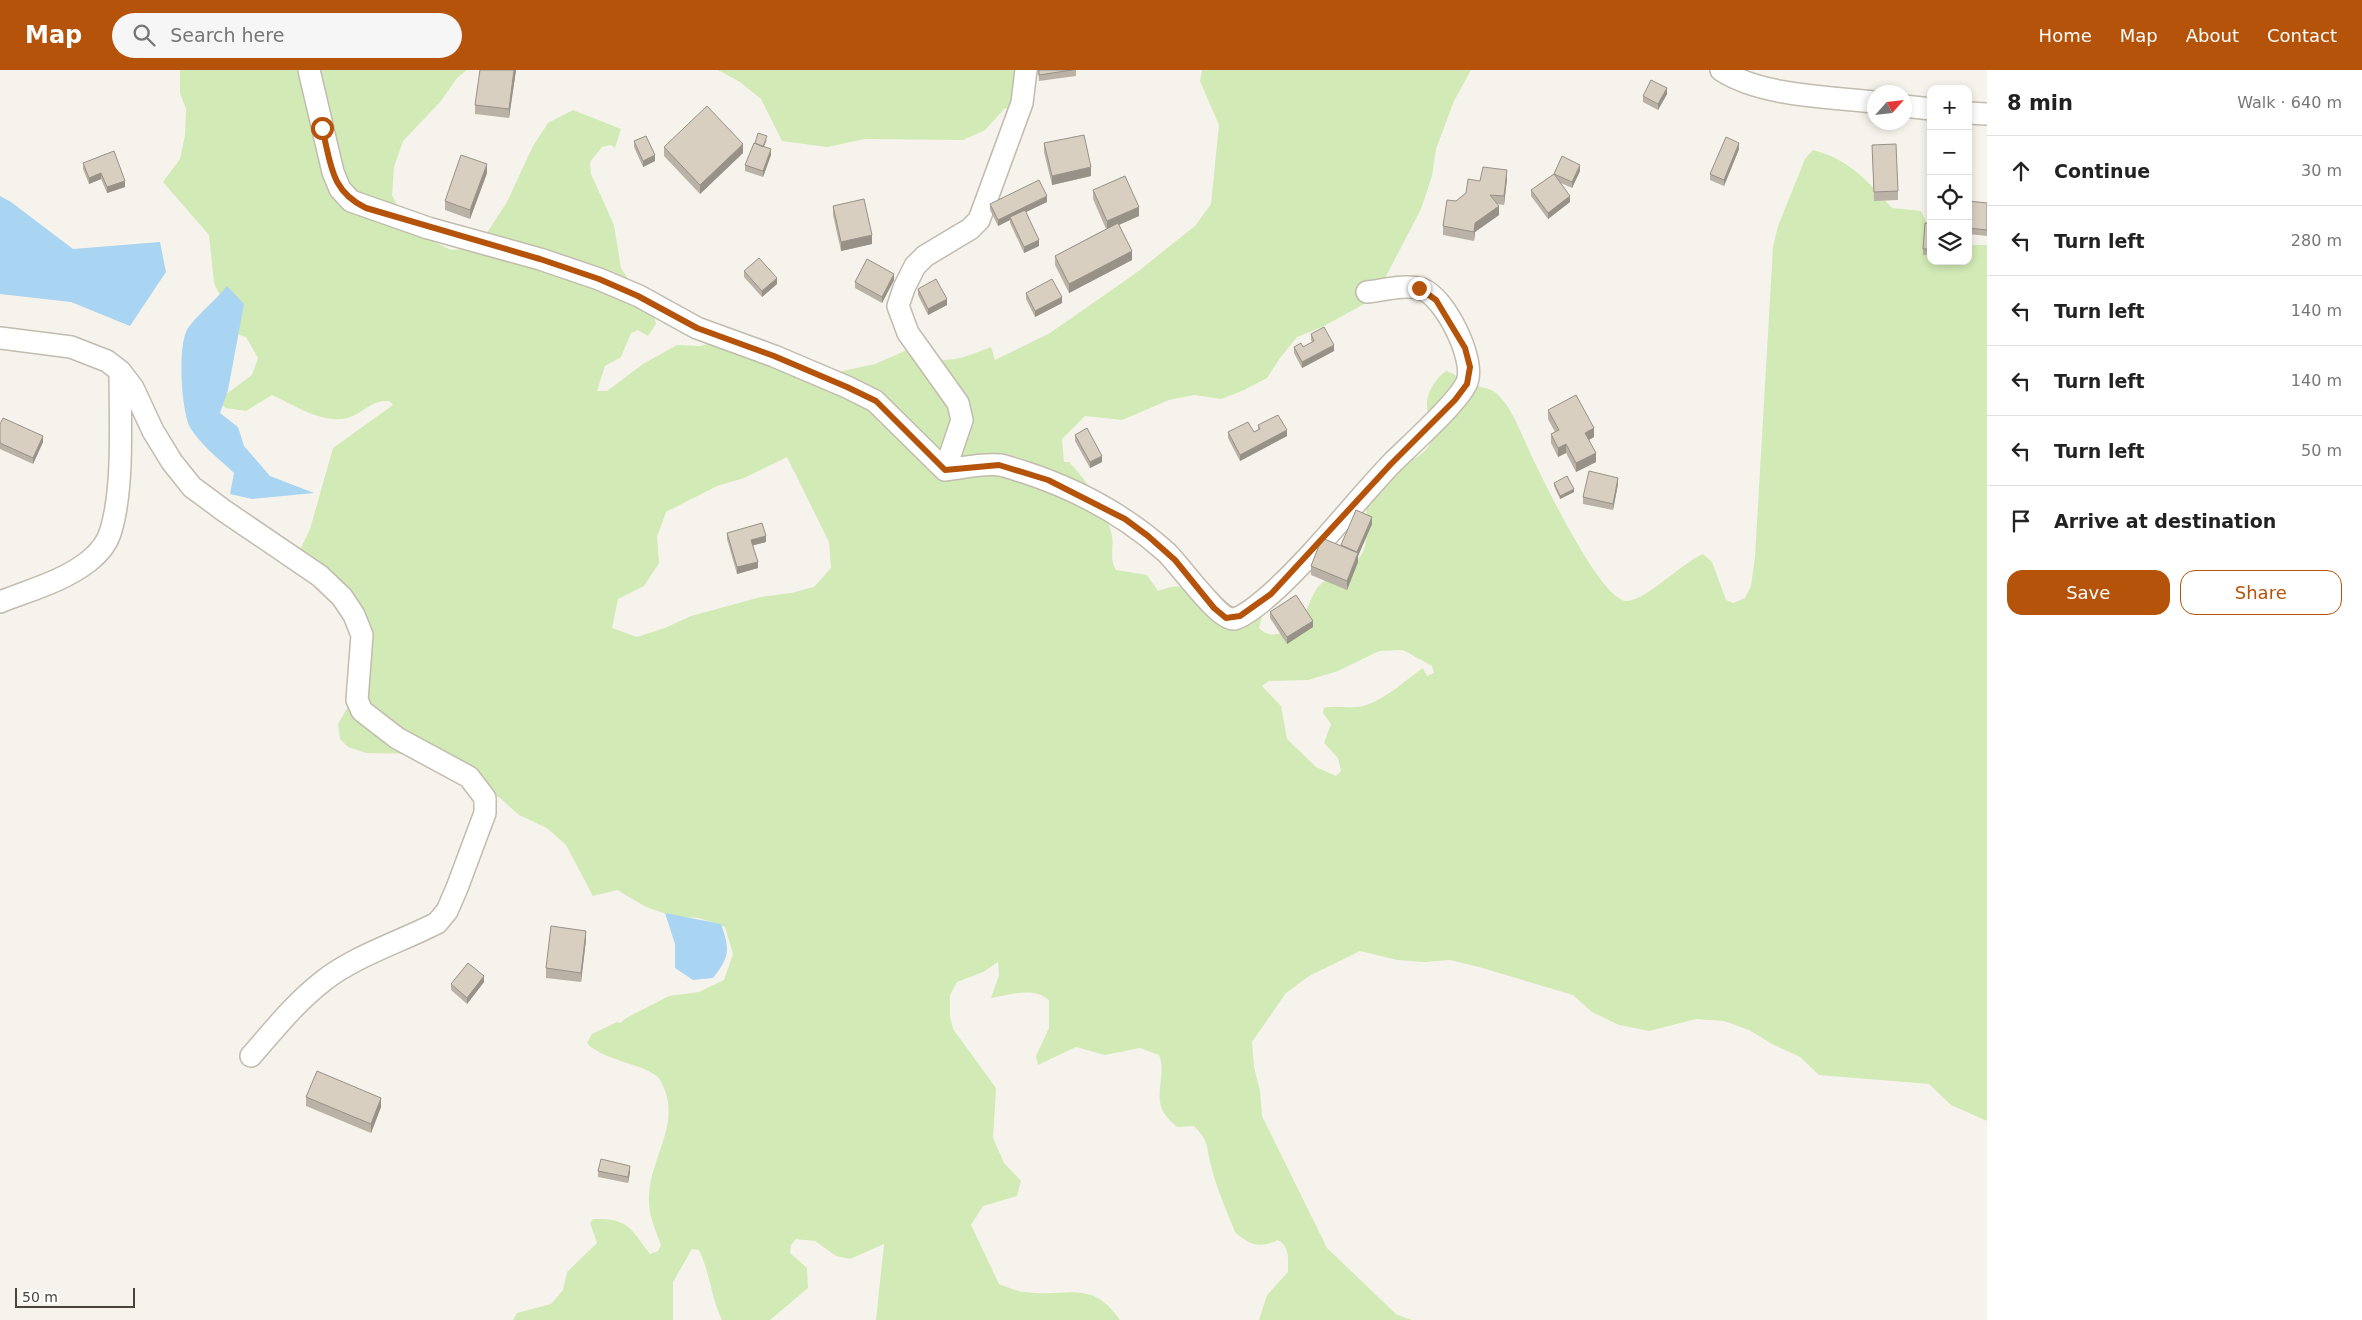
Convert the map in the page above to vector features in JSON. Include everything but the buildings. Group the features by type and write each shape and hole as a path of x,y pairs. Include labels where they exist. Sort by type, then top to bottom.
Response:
{"street":[{"path":"309,70 333,172 340,189 351,201 410,222 540,259 599,279 638,296 697,328 774,356 847,387 876,401 945,470"},
{"path":"945,470 962,420 958,403 908,333 898,306 904,288 915,266 925,256 970,228 979,220 1022,102 1026,70"},
{"path":"1721,70 1750,82 1784,92 1867,101"},
{"path":"1912,107 1927,108"},
{"path":"1972,113 1987,114"},
{"path":"945,470 999,465 1048,480 1085,498 1125,519 1148,536 1175,560 1221,616 1233,619 1271,594 1391,464 1455,400 1467,384 1470,367 1465,348 1447,315 1429,294 1419,288 1398,288 1367,292"},
{"path":"0,338 71,347 107,361 120,371 133,388 162,446 192,487 320,576 342,598 354,615 362,635 357,700 362,711 397,738 468,777 484,798 485,813 457,888 442,918 437,923 350,964 322,981 296,1005 251,1056"},
{"path":"0,602 70,574 90,560 106,543 112,530 117,487 120,371"}],"green space":[{"path":"180,70 467,70 457,78 441,101 403,141 394,167 392,195 405,220 424,237 451,250 477,248 507,202 533,146 548,123 573,110 621,129 615,148 611,145 602,147 590,162 591,174 614,225 621,268 634,288 651,305 656,324 648,336 638,330 631,333 621,357 605,366 597,391 607,391 643,364 677,345 700,346 716,342 838,372 875,364 907,350 931,358 949,360 967,356 991,347 995,360 1050,333 1136,273 1195,226 1211,204 1219,125 1200,81 1202,70 1471,70 1454,101 1436,149 1432,176 1421,209 1383,282 1366,303 1322,327 1297,337 1267,378 1244,390 1221,399 1194,395 1169,400 1122,420 1085,416 1062,439 1064,462 1069,462 1083,478 1105,515 1112,536 1112,558 1116,570 1147,575 1158,591 1177,586 1183,587 1194,593 1213,612 1264,610 1259,628 1268,634 1278,634 1300,626 1317,588 1351,565 1361,555 1366,539 1366,510 1369,492 1382,475 1414,459 1426,450 1430,444 1433,434 1427,408 1427,399 1433,385 1446,371 1454,374 1461,384 1491,390 1504,402 1510,410 1574,538 1602,581 1615,595 1626,601 1634,600 1703,554 1712,562 1726,600 1733,603 1745,598 1751,586 1755,557 1773,247 1778,226 1805,159 1813,150 1838,159 1857,173 1892,208 1921,211 1927,224 1927,265 1972,265 1972,245 1987,245 1987,1121 1951,1105 1929,1084 1819,1075 1800,1057 1772,1044 1749,1030 1724,1021 1696,1019 1649,1031 1619,1025 1592,1012 1573,995 1479,967 1450,960 1424,962 1397,960 1360,951 1309,976 1286,993 1252,1042 1254,1067 1260,1091 1262,1116 1327,1248 1397,1315 1412,1320 1259,1320 1267,1295 1288,1272 1288,1258 1285,1246 1278,1240 1260,1245 1250,1243 1235,1232 1213,1174 1206,1144 1202,1136 1194,1126 1177,1127 1165,1115 1161,1106 1162,1069 1159,1055 1140,1048 1105,1055 1076,1047 1038,1065 1036,1056 1049,1028 1049,1000 1036,993 1029,992 991,998 999,975 998,962 983,972 957,982 950,995 950,1016 953,1029 996,1088 993,1138 1004,1163 1021,1181 1017,1196 983,1206 971,1225 999,1284 1025,1292 1077,1292 1088,1294 1099,1299 1109,1307 1120,1320 876,1320 884,1244 850,1259 836,1256 815,1241 796,1239 791,1245 790,1253 807,1268 808,1288 770,1320 722,1320 715,1303 703,1259 699,1250 692,1249 673,1282 673,1320 513,1320 517,1313 551,1304 563,1290 567,1272 597,1243 590,1223 593,1219 614,1220 622,1223 633,1231 650,1254 658,1251 661,1245 651,1215 649,1197 651,1182 667,1124 669,1110 666,1095 660,1080 655,1075 604,1055 587,1043 592,1034 617,1022 620,1023 669,996 699,992 724,980 733,954 725,927 699,918 672,916 646,907 617,890 593,896 566,845 547,828 519,815 500,798 425,754 366,753 348,747 340,739 338,724 349,705 357,676 349,617 299,552 310,529 333,448 393,405 389,401 378,402 356,415 340,419 330,419 300,409 272,395 246,411 226,408 219,403 221,398 252,375 258,358 246,337 229,331 228,312 214,283 209,235 163,182 180,159 185,135 186,109 180,93","holes":["787,457 829,542 831,568 814,587 791,593 761,597 691,616 665,628 637,637 612,628 618,599 644,586 659,563 657,537 666,512 717,486 744,478","1403,650 1432,666 1434,673 1427,676 1423,668 1386,695 1371,703 1363,706 1324,708 1323,713 1331,724 1324,743 1338,758 1341,771 1336,776 1316,767 1287,739 1281,706 1262,686 1269,681 1308,680 1338,671 1379,651"]},
{"path":"718,70 1018,70 1017,114 1005,108 985,130 963,140 865,139 827,147 782,141 761,99 740,82"}],"water":[{"path":"0,196 11,202 73,249 160,242 166,272 130,326 71,302 0,294"},
{"path":"227,286 244,304 228,390 220,413 238,427 244,446 270,476 314,493 252,499 230,494 234,473 205,447 191,429 185,409 181,363 185,336 192,323"},
{"path":"665,913 721,924 726,940 727,952 723,964 713,978 693,980 675,968 675,944"}],"route":[{"path":"322,128 333,172 340,189 351,201 366,208 428,228 540,259 599,279 638,296 697,328 774,356 847,387 876,401 945,470 999,465 1048,480 1125,519 1148,536 1175,560 1221,616 1226,618 1233,619 1240,616 1271,594 1341,521 1391,464 1455,400 1467,384 1470,367 1465,348 1447,315 1436,300 1419,288"}]}
